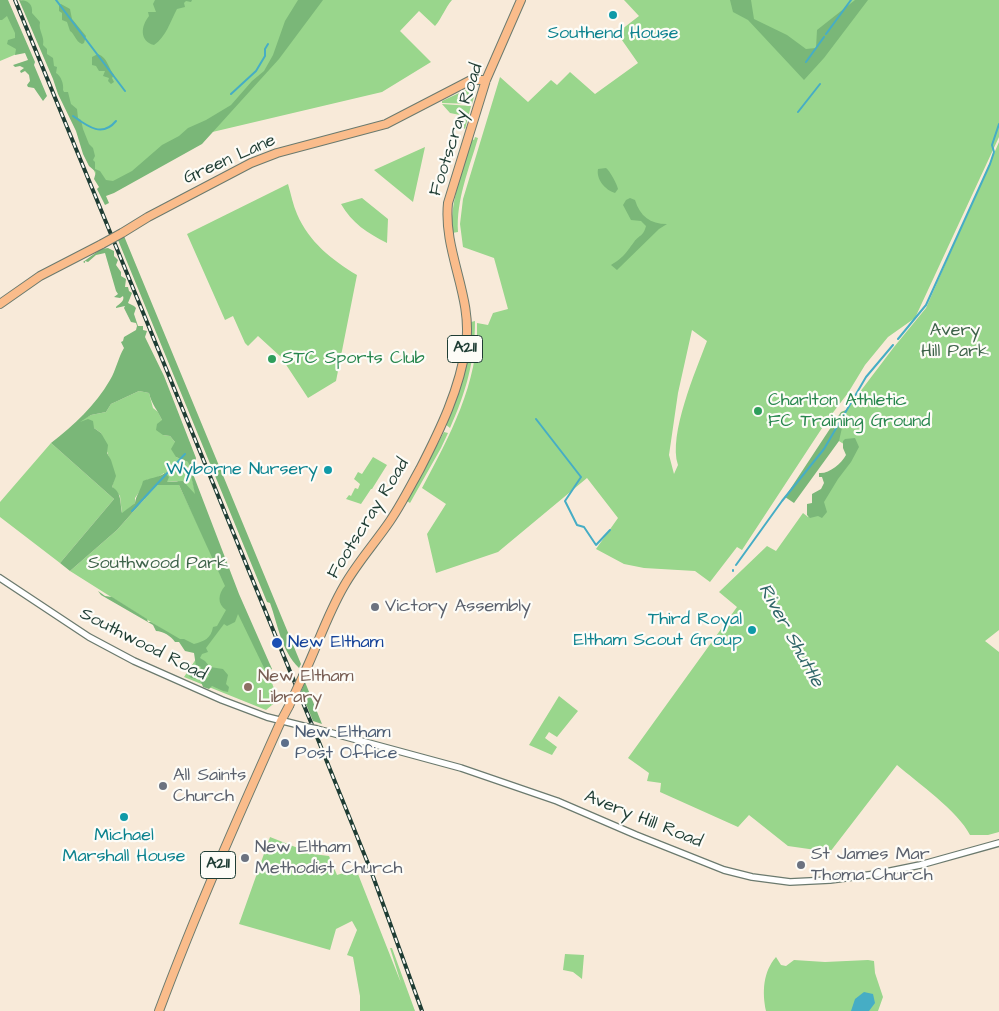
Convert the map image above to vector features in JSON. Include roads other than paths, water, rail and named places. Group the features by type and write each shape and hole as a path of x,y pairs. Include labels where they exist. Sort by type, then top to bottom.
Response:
{"main road":[{"name":"Footscray Road","path":"159,1011 235,823 342,588 390,521 416,475 446,415 460,375 466,344 467,319 448,238 447,211 450,195 486,80 521,0"},
{"name":"Green Lane","path":"0,304 51,270 251,163 278,153 386,124 471,80 486,80"}],"street":[{"name":"Southwood Road","path":"0,578 84,634 134,661 208,695 281,721"},
{"name":"Avery Hill Road","path":"281,721 307,726 454,766 558,801 724,870 752,877 790,882 830,880 876,874 920,865 999,843"}],"water":[{"path":"864,992 873,994 875,1003 869,1011 851,1011 855,999"}],"waterway":[{"path":"56,0 125,91"},
{"name":"River Shuttle","path":"826,34 851,0"},
{"name":"River Shuttle","path":"806,62 824,37"},
{"path":"231,94 256,71 265,56 265,49 268,44"},
{"name":"River Shuttle","path":"798,112 820,84"},
{"path":"73,116 94,129 100,130 111,126 116,121"},
{"path":"898,339 926,305 990,164 994,152 992,145 999,124"},
{"path":"736,565 782,501 824,449 866,377 893,345"},
{"name":"River Shuttle","path":"536,419 581,477 565,501 577,525 584,527 596,545 610,530"},
{"path":"144,498 185,454"},
{"path":"132,511 143,499"}],"railway":[{"path":"15,0 371,871 422,1011"}],"place":[{"name":"Southend House","path":"613,15"},
{"name":"STC Sports Club","path":"272,359"},
{"name":"Charlton Athletic FC Training Ground","path":"758,411"},
{"name":"Wyborne Nursery","path":"328,470"},
{"name":"Victory Assembly","path":"375,607"},
{"name":"Third Royal Eltham Scout Group","path":"752,630"},
{"name":"New Eltham","path":"277,643"},
{"name":"New Eltham Library","path":"248,687"},
{"name":"New Eltham Post Office","path":"285,743"},
{"name":"All Saints Church","path":"163,786"},
{"name":"Michael Marshall House","path":"124,817"},
{"name":"New Eltham Methodist Church","path":"245,858"},
{"name":"St James Mar Thoma Church","path":"801,865"}],"park label":[{"name":"Avery Hill Park","path":"955,341"},
{"name":"Southwood Park","path":"158,564"}]}
